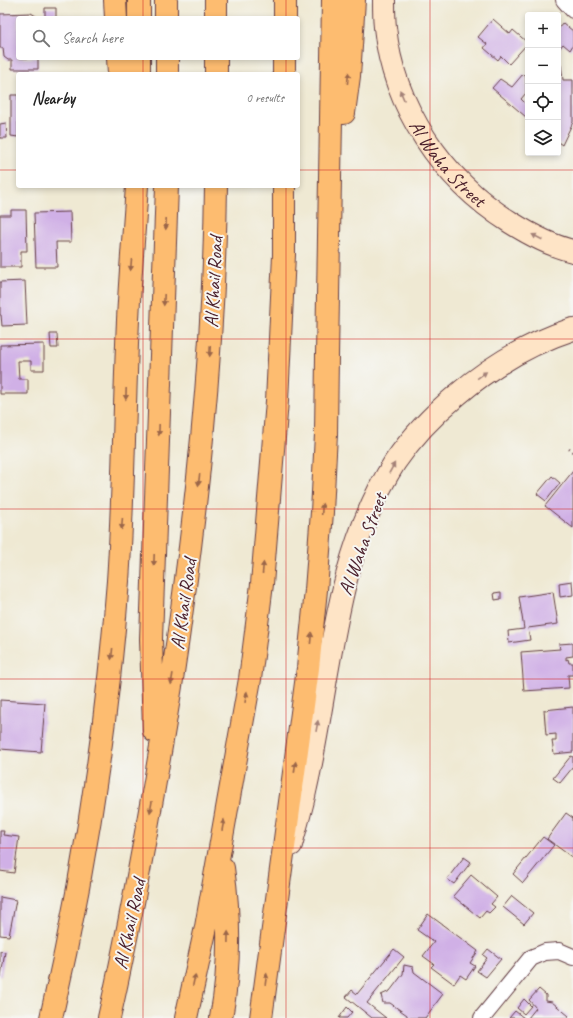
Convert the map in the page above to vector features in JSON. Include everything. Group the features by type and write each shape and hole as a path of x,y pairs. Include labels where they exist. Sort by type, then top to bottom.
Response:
{"highway":[{"path":"115,0 116,16"},
{"path":"139,0 139,16"},
{"path":"166,0 166,16"},
{"path":"216,0 216,16"},
{"path":"285,0 285,16"},
{"path":"261,1018 308,668 320,528 326,434 333,0"},
{"path":"331,185 346,103 354,0"},
{"path":"118,60 119,72"},
{"path":"139,60 139,72"},
{"path":"167,60 167,72"},
{"path":"216,60 216,72"},
{"path":"284,60 284,72"},
{"path":"129,188 135,226"},
{"path":"51,1018 82,870 102,736 111,656 123,507 128,321 137,188"},
{"path":"157,772 151,639 167,188"},
{"name":"Al Khail Road","path":"109,1018 139,872 157,772 184,601 203,444 213,293 216,188"},
{"path":"186,1018 206,927 219,846 250,679 262,584 277,401 284,255 284,188"},
{"path":"219,846 225,885 228,925 227,965 221,1018"}],"street":[{"name":"Al Waha Street","path":"384,0 388,48 399,87 415,122 438,156 467,189 502,217 543,240 564,249 573,250"},
{"path":"564,0 573,10"},
{"name":"Al Waha Street","path":"281,872 299,816 306,787 336,624 347,576 363,529 383,484 396,462 429,421 469,385 513,355 537,343 573,329"},
{"path":"482,1018 521,968 531,958 545,952 559,951 573,957"}],"path":[{"path":"569,449 573,452"}],"building":[{"path":"45,8 56,8 56,16 45,16"},
{"path":"31,13 36,16 16,16 16,60 38,60 38,69 12,69 12,60 8,60 4,57 3,48 0,48 0,14"},
{"path":"493,19 510,34 513,30 525,40 525,46 509,64 501,56 498,60 484,48 487,44 478,37"},
{"path":"563,23 573,31 573,45 570,50 563,44 561,46 561,25"},
{"path":"561,65 563,80 573,80 573,122 562,145"},
{"path":"523,74 525,76 525,94 521,99 525,103 525,116 492,88 500,79 512,87"},
{"path":"11,95 16,95 16,137 11,136"},
{"path":"6,123 7,138 0,138 0,124"},
{"path":"11,210 26,210 27,251 21,251 21,267 0,267 0,215 11,215"},
{"path":"70,212 71,242 56,242 57,267 36,267 34,213"},
{"path":"25,281 27,325 2,326 0,315 0,282"},
{"path":"50,334 57,334 58,348 51,348"},
{"path":"44,344 44,370 31,370 31,361 18,361 19,379 28,379 28,394 0,394 0,345"},
{"path":"573,471 573,528 545,506"},
{"path":"552,476 560,483 546,501 537,494"},
{"path":"572,581 573,595 560,597 559,583"},
{"path":"501,592 501,599 495,600 494,593"},
{"path":"553,592 558,624 528,628 530,640 509,643 508,631 524,629 519,597"},
{"path":"573,643 573,656 566,657 566,660 568,659 569,663 573,663 573,675 568,675 569,688 524,691 521,652 560,649 559,644"},
{"path":"0,700 45,703 41,752 0,749"},
{"path":"573,707 573,752 554,754 552,741 556,741 556,734 546,735 544,710"},
{"path":"571,756 573,757 573,767 560,783 553,778"},
{"path":"566,813 573,818 573,858 547,839"},
{"path":"0,831 4,831 3,835 19,837 14,873 0,871"},
{"path":"543,837 554,845 523,883 513,874"},
{"path":"464,857 471,862 454,884 447,879"},
{"path":"471,875 497,897 491,904 495,907 489,913 486,911 480,918 453,896"},
{"path":"512,896 533,913 524,924 503,907"},
{"path":"0,897 16,900 9,936 0,935"},
{"path":"428,914 478,951 470,963 475,966 466,979 460,975 454,984 431,967 434,964 423,956 434,942 417,930"},
{"path":"394,949 404,957 367,1003 386,1018 372,1018 346,997 352,990 357,994"},
{"path":"488,949 501,959 486,977 477,971 487,958 483,955"},
{"path":"0,951 5,952 1,976 0,976"},
{"path":"404,965 413,967 414,972 443,994 425,1018 407,1018 407,1015 390,1003 383,1003 381,995 390,991 403,974"},
{"path":"539,989 546,995 546,1001 552,1002 569,1016 568,1018 528,1018 536,1008 529,1000"},
{"path":"524,999 531,1006 524,1014 517,1008"},
{"path":"347,1007 352,1012 347,1018 339,1018"},
{"path":"515,1011 524,1018 509,1018"}]}
